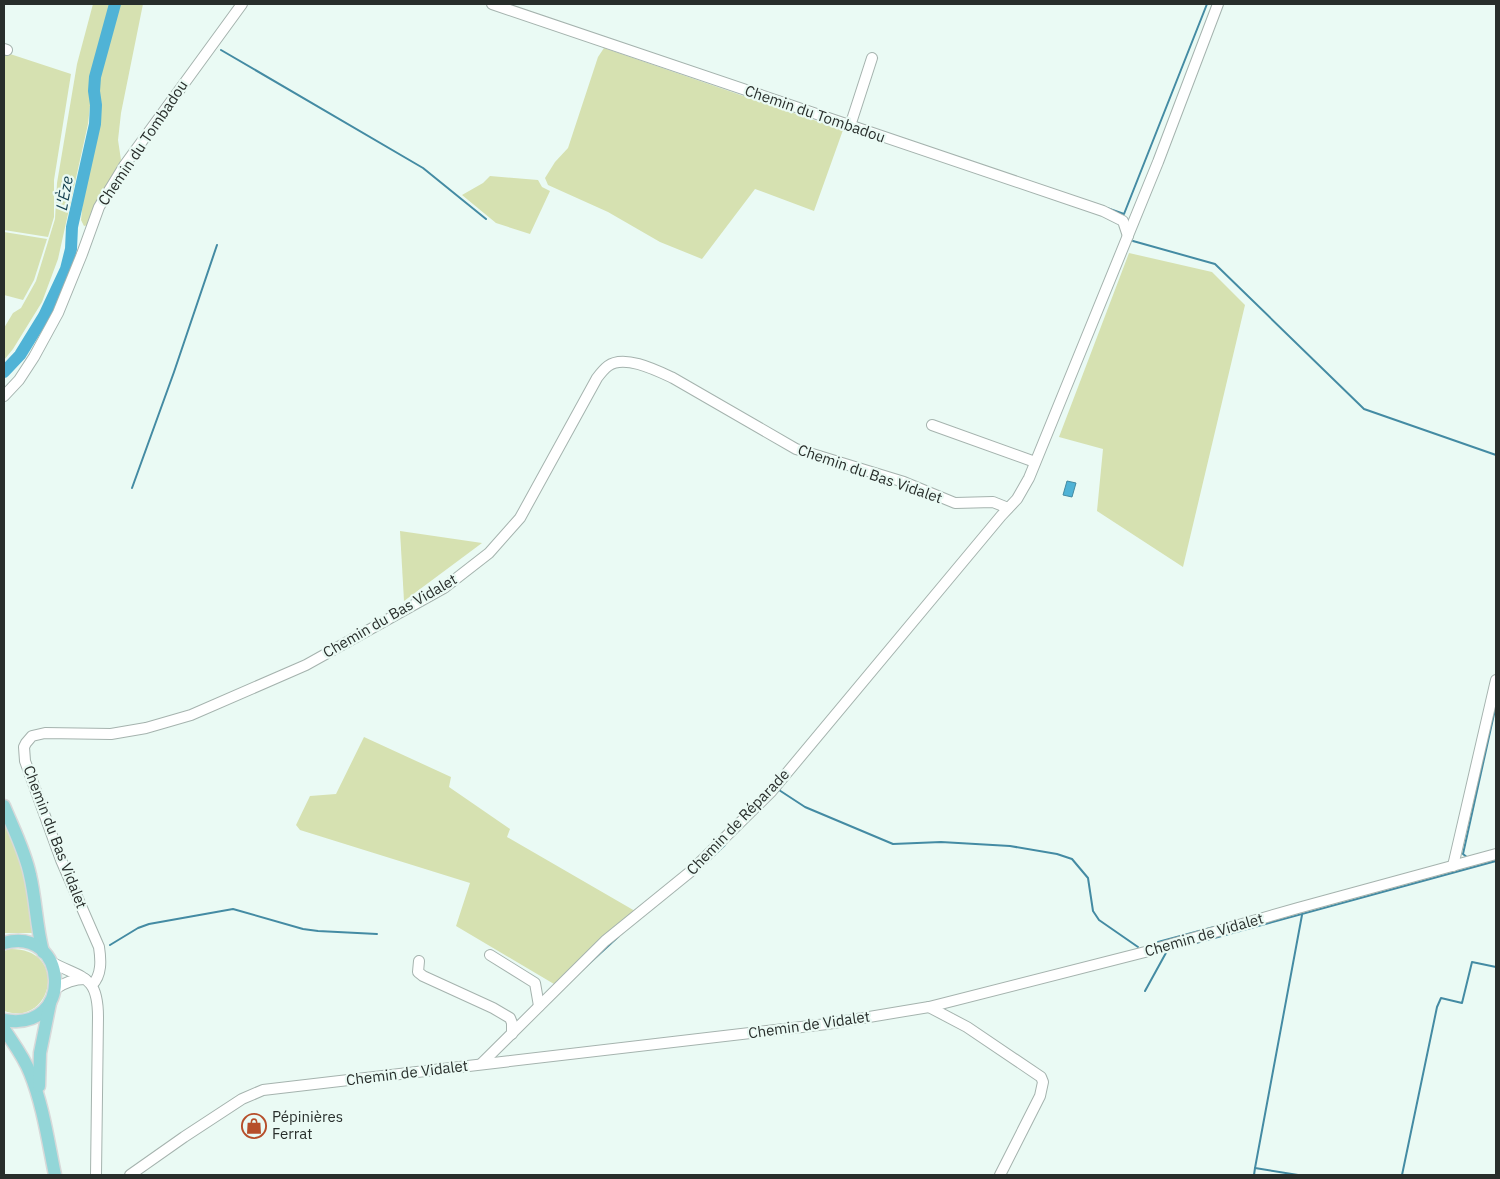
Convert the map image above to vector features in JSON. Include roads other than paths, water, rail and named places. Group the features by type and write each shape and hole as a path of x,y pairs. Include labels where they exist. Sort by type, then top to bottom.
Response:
{"main road":[{"path":"4,806 25,857 30,875 36,918 47,957 56,980 40,1053 38,1078 41,1111"},
{"path":"4,943 22,941 34,945 47,957"},
{"path":"4,1020 18,1021 32,1018 43,1010 53,995"},
{"path":"4,1029 20,1052 30,1073 41,1111 55,1175"}],"street":[{"name":"Chemin du Tombadou","path":"4,396 19,380 34,357 58,313 82,254 98,207 124,166 175,94 242,4"},
{"name":"Chemin du Tombadou","path":"492,4 1103,210 1123,221 1128,236"},
{"name":"Chemin de Réparade","path":"481,1064 605,941 690,872 771,792 1017,499 1029,478 1128,236 1218,4"},
{"path":"850,126 872,58"},
{"name":"Chemin du Bas Vidalet","path":"88,982 96,981 100,971 99,947 61,860 33,784 24,754 24,747 28,740 36,734 45,733 102,734 125,732 191,715 306,665 444,588 489,553 520,518 597,378 608,366 622,360 654,369 796,449 904,482 955,503 993,502 1008,508"},
{"path":"932,425 1035,462"},
{"path":"1453,866 1496,680"},
{"name":"Chemin de Vidalet","path":"130,1175 184,1137 242,1100 263,1090 827,1024 929,1007 1145,952 1496,854"},
{"path":"490,955 535,983 539,1006"},
{"path":"47,957 78,974 96,990 98,1008 96,1175"},
{"path":"419,962 418,972 423,976 493,1008 510,1018 512,1034"},
{"path":"53,995 63,984 72,980 88,982"},
{"path":"929,1007 967,1027 1041,1077 1040,1096 1000,1175"}],"water":[{"path":"1067,481 1076,483 1072,497 1063,495"}],"waterway":[{"name":"L'Èze","path":"4,372 20,355 44,316 66,269 71,249 72,227 95,124 95,77 115,4"},
{"path":"1107,208 1124,214 1207,4"},
{"path":"221,50 423,168 486,219"},
{"path":"1133,241 1215,264 1364,409 1496,455"},
{"path":"132,488 217,245"},
{"path":"1468,858 1463,854 1496,705"},
{"path":"780,789 805,807 893,844 941,842 1010,846 1057,854 1072,859 1088,878 1093,911 1099,920 1138,947"},
{"path":"694,874 725,845"},
{"path":"1145,991 1167,951 1496,861"},
{"path":"110,945 138,928 149,924 233,909 303,929 377,934"},
{"path":"1298,1175 1255,1168 1302,915"},
{"path":"1158,942 1240,920"},
{"path":"582,970 619,936"},
{"path":"1402,1175 1437,1007 1441,998 1462,1003 1472,962 1496,967"},
{"path":"1254,1175 1255,1168"}],"place":[{"name":"Pépinières Ferrat","path":"254,1126"}]}
